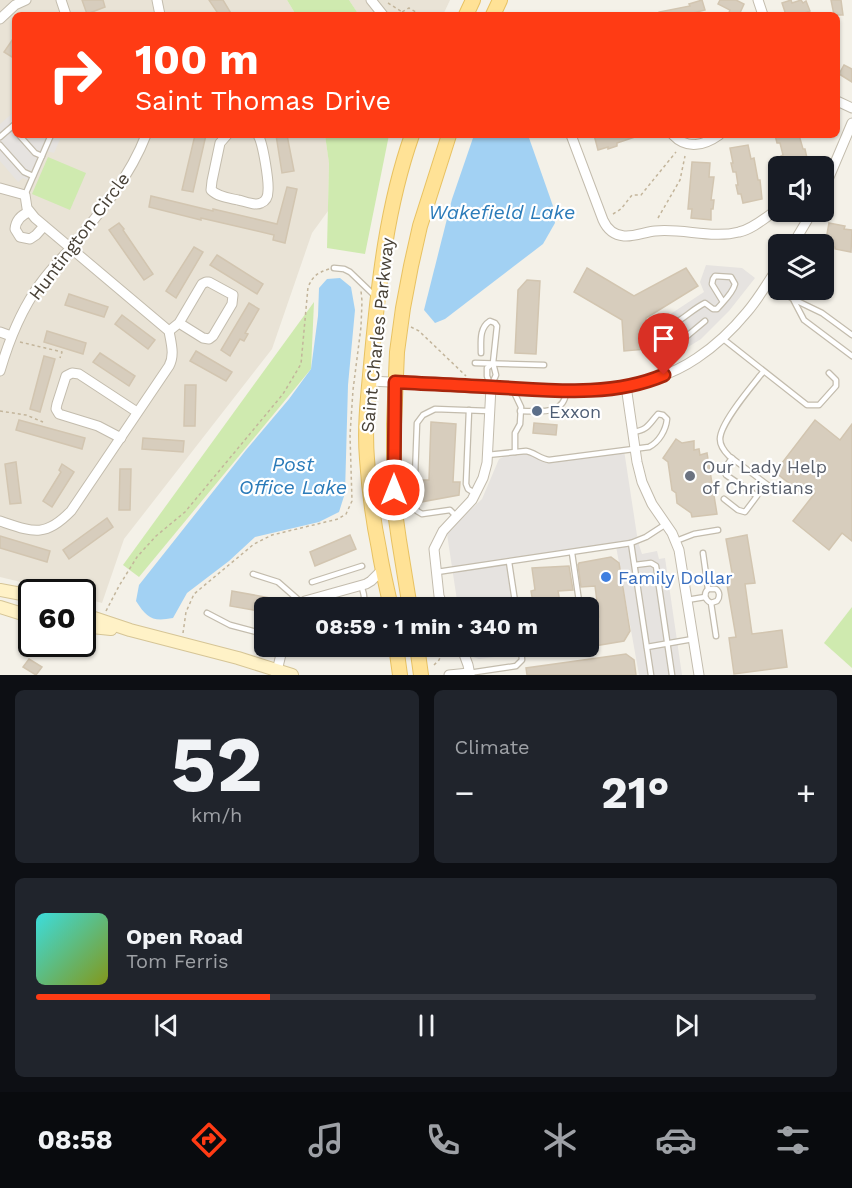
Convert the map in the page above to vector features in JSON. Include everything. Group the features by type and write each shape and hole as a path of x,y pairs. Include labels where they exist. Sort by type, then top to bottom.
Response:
{"main road":[{"name":"Saint Charles Parkway","path":"389,597 374,525 366,457 367,412 364,383 384,248 394,198 411,138"},
{"name":"Saint Charles Parkway","path":"408,597 394,505 397,351 401,319 420,226 448,138"},
{"path":"398,657 400,675"},
{"path":"419,657 421,675"}],"street":[{"path":"0,19 15,5 26,0"},
{"path":"371,0 381,12"},
{"path":"834,165 852,123"},
{"name":"Huntington Circle","path":"0,371 36,290 105,204 129,170 145,138"},
{"path":"224,138 220,143 211,190 222,196 257,204 263,202 267,197 268,187 259,138"},
{"path":"572,138 603,220 608,228 617,234 631,236 660,230 715,234 738,233 768,216"},
{"path":"677,138 683,143 695,145 713,138"},
{"path":"0,188 25,195 29,212 169,331 172,353 169,366 72,511 63,520 37,531 0,521"},
{"path":"29,212 23,214 16,222 15,229 20,237 33,238 44,226"},
{"path":"169,331 179,323 202,284 209,282 233,295 232,304 209,339 203,338 179,323"},
{"path":"364,383 395,382 596,390 645,383 696,359 748,311 767,284"},
{"path":"0,332 15,339"},
{"path":"121,438 98,426 59,414 56,408 66,376 72,373 79,374 137,412"},
{"path":"626,386 637,462 646,492 676,541 682,562 699,675"},
{"path":"439,597 435,544 442,531 468,506 486,471 491,387"},
{"path":"323,597 371,581 383,569"},
{"path":"0,590 18,593"},
{"path":"0,607 18,613"},
{"path":"96,619 130,630 238,658 277,673 292,675"},
{"path":"96,627 130,630"},
{"path":"277,673 281,657"},
{"path":"449,675 470,674 465,657"}],"lane":[{"path":"22,138 35,153 42,156"},
{"path":"25,195 50,138"},
{"path":"0,145 24,172 33,176"},
{"path":"334,268 350,272 377,297"},
{"path":"660,351 654,338 658,332 705,303 715,309 723,302 734,288 735,284 731,278 716,276 712,284 723,302"},
{"path":"794,300 804,320 852,356"},
{"path":"796,300 822,313 852,335"},
{"path":"481,352 482,329 490,321 493,322 497,326 493,363 496,375 491,387"},
{"path":"657,358 660,351 687,336 705,321"},
{"path":"722,337 807,405 819,405 836,386 836,380 829,373"},
{"path":"475,363 544,365"},
{"path":"491,387 487,368 493,363"},
{"path":"763,372 725,423 720,434 723,450 772,489"},
{"path":"512,388 520,406 520,424 515,433 514,452"},
{"path":"520,411 546,412 562,405 566,390"},
{"path":"456,516 450,510 422,514 415,508 417,423 428,411 435,409 490,411"},
{"path":"469,410 466,484 468,489 476,494"},
{"path":"487,455 529,451 549,460 649,447 658,441 667,419 658,414 642,431 633,432"},
{"path":"732,458 724,469 726,475 757,496"},
{"path":"724,499 738,510 745,512 767,485"},
{"path":"436,572 631,543 646,537 666,524"},
{"path":"676,541 694,534 718,530"},
{"path":"631,543 651,675"},
{"path":"572,553 578,597"},
{"path":"703,553 708,589 705,597"},
{"path":"509,562 514,597"},
{"path":"634,565 651,563 656,566 672,675"},
{"path":"312,582 362,566"},
{"path":"253,574 278,582 292,597"},
{"path":"335,576 340,591"},
{"path":"361,585 365,597"},
{"path":"708,589 716,589 719,593 717,601 711,603"},
{"path":"687,600 705,597"},
{"path":"705,597 711,603 716,636"},
{"path":"207,613 230,625 254,631"},
{"path":"647,647 693,639"},
{"path":"470,674 516,666 522,660 522,657"}],"path":[{"path":"388,3 402,12 409,8 416,12"},
{"path":"613,214 621,210 632,195 641,195 676,152"},
{"path":"658,218 680,180 686,156"},
{"path":"106,614 107,607 137,557 156,536 185,512 283,394 301,364 308,286 312,277 334,268"},
{"path":"182,638 186,612 194,594 254,544 272,535 338,519 346,514 352,501 350,435 361,327 362,301 359,281"},
{"path":"401,319 431,342 466,376"},
{"path":"15,339 62,352 60,358"},
{"path":"354,380 364,383"},
{"path":"0,411 26,415 43,422"},
{"path":"434,664 440,657"}],"shaded area":[{"path":"0,0 287,0 294,12 12,12 12,138 325,138 329,162 328,211 312,233 272,349 124,539 102,603 96,601 96,579 18,579 18,581 0,577"},
{"path":"349,0 450,0 444,12 357,12"},
{"path":"12,114 12,138 61,138 54,153 47,151 34,183 23,178 18,182 0,161 0,124"},
{"path":"706,265 742,268 755,278 729,311 701,339 667,360 652,346 652,334 666,317 704,292 700,282"},
{"path":"624,450 638,542 642,554 657,551 659,559 665,558 682,675 639,675 616,546 507,562 511,597 456,597 447,534 482,499 499,459 513,452 526,451 544,459"}],"green space":[{"path":"287,0 349,0 357,12 294,12"},
{"path":"325,138 388,138 365,254 327,248 329,163"},
{"path":"48,157 86,173 70,210 32,194"},
{"path":"314,302 311,369 139,577 123,565"},
{"path":"852,607 852,668 824,643"}],"water":[{"name":"Wakefield Lake","path":"473,138 529,138 553,206 555,223 543,244 445,319 435,323 424,310 452,199"},
{"name":"Post Office Lake","path":"340,278 351,287 355,310 348,385 345,493 339,512 319,522 255,537 229,561 187,593 173,618 155,619 147,615 136,601 139,585 311,369 319,288 327,279"}],"building":[{"path":"82,0 103,0 105,7 86,12"},
{"path":"209,0 223,0 230,12 217,12"},
{"path":"702,0 705,10 659,12 690,6 689,4"},
{"path":"720,0 736,0 744,4 740,12 729,12 730,10 718,4"},
{"path":"791,0 792,3 806,1 810,11 785,12 782,3"},
{"path":"831,0 841,0 843,15 840,15 840,12 833,12"},
{"path":"12,40 12,57 4,52"},
{"path":"844,65 852,69 852,82 840,75"},
{"path":"194,138 205,138 193,192 182,190"},
{"path":"276,138 288,138 294,171 282,173"},
{"path":"595,138 632,138 617,143 617,146 598,150"},
{"path":"776,138 800,138 807,156 781,156 783,155 780,143 777,143"},
{"path":"748,145 751,159 754,158 758,180 760,180 762,199 743,203 741,194 738,194 730,148"},
{"path":"692,162 710,163 709,177 714,177 711,220 691,218 692,209 688,209"},
{"path":"287,187 297,189 285,243 273,240 274,235 149,207 151,196 277,224"},
{"path":"119,223 153,274 144,280 109,230"},
{"path":"829,223 852,230 851,252 835,249 834,234 827,234"},
{"path":"194,247 203,252 176,298 166,291"},
{"path":"217,255 263,284 257,294 210,265"},
{"path":"587,268 634,296 686,268 698,286 646,318 646,349 624,351 622,320 574,292"},
{"path":"527,280 540,281 536,354 515,353 518,290"},
{"path":"69,294 108,307 104,317 65,305"},
{"path":"249,303 259,309 245,333 248,334 244,341 240,339 230,356 221,350"},
{"path":"122,315 155,340 148,349 115,324"},
{"path":"47,331 86,343 83,354 44,342"},
{"path":"196,351 232,372 226,381 190,361"},
{"path":"100,353 135,376 129,386 93,362"},
{"path":"44,356 55,359 40,412 30,409"},
{"path":"185,385 196,385 195,426 184,426"},
{"path":"19,420 85,438 82,449 16,430"},
{"path":"815,420 840,440 852,424 852,541 842,533 829,550 793,521 815,493 806,485 800,492 775,472"},
{"path":"431,422 456,424 453,482 460,482 459,495 421,502 422,480 429,480"},
{"path":"534,423 557,425 556,435 533,433"},
{"path":"143,438 184,441 183,452 142,449"},
{"name":"Our Lady Help of Christians","path":"676,439 682,443 694,441 694,450 699,449 700,455 707,453 717,514 692,517 691,513 677,503 676,493 672,490 668,462 663,458"},
{"path":"16,462 21,503 10,504 5,464"},
{"path":"62,464 74,472 52,507 43,501 61,472 59,470"},
{"path":"120,469 131,469 130,510 119,510"},
{"path":"107,518 113,527 69,559 63,550"},
{"path":"350,535 356,549 315,566 310,552"},
{"path":"747,535 755,583 745,584 752,634 782,630 787,667 734,674 729,638 736,637 726,579 733,578 726,539"},
{"path":"0,536 50,551 47,562 0,548"},
{"path":"611,557 619,563 630,631 624,641 599,645 599,597 596,597 595,586 581,587 579,563"},
{"path":"569,566 573,590 558,591 559,597 532,597 531,591 535,590 532,568"},
{"path":"232,591 265,597 254,597 254,610 230,606"},
{"path":"626,654 634,660 636,675 527,675 526,668"},
{"path":"29,659 42,667 36,675 23,667"}],"place":[{"name":"Exxon","path":"537,411"},
{"name":"Our Lady Help of Christians","path":"690,476"},
{"name":"Family Dollar","path":"606,577"}],"route":[{"path":"394,490 395,382 596,390 645,383 664,375"}]}
